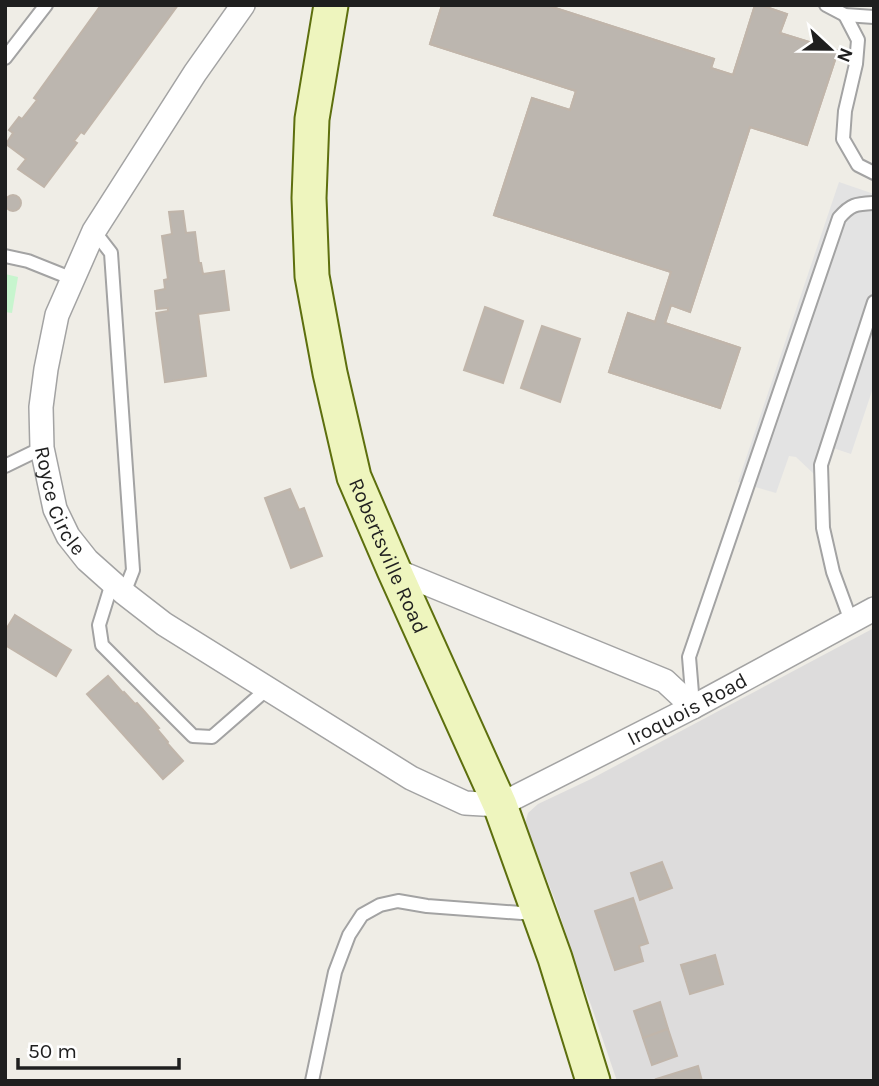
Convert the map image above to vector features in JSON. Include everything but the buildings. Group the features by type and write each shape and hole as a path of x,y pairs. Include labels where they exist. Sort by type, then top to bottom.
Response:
{"street":[{"name":"Royce Circle","path":"243,5 195,73 94,231 58,315 41,407 42,448 55,509 68,536 87,560 164,624 411,778 465,803 500,806"},
{"name":"Robertsville Road","path":"331,5 312,119 309,198 312,276 330,373 354,477 500,806 555,958 593,1081"},
{"path":"394,570 665,681 693,707"},
{"name":"Iroquois Road","path":"500,806 693,707 874,609"}],"lane":[{"path":"5,58 46,5"},
{"path":"826,5 845,15 874,17"},
{"path":"845,15 858,40 856,64 845,111 843,139 858,165 874,173"},
{"path":"693,707 689,657 839,218 856,204 874,203"},
{"path":"94,231 111,253 133,569 118,588 99,625 102,645 193,736 212,737 267,689"},
{"path":"5,256 28,261 73,279"},
{"path":"851,621 833,572 823,528 821,465 874,302"},
{"path":"5,466 42,448"},
{"path":"312,1081 335,972 349,935 362,915 380,905 398,901 427,906 539,914"}],"shaded area":[{"path":"839,182 874,194 874,385 851,454 833,448 828,470 814,474 796,457 789,456 776,493 738,482"},
{"path":"874,628 874,1081 617,1081 555,900 525,824 528,813 538,804 591,779"}],"green space":[{"path":"5,274 18,277 12,313 5,312"}]}
